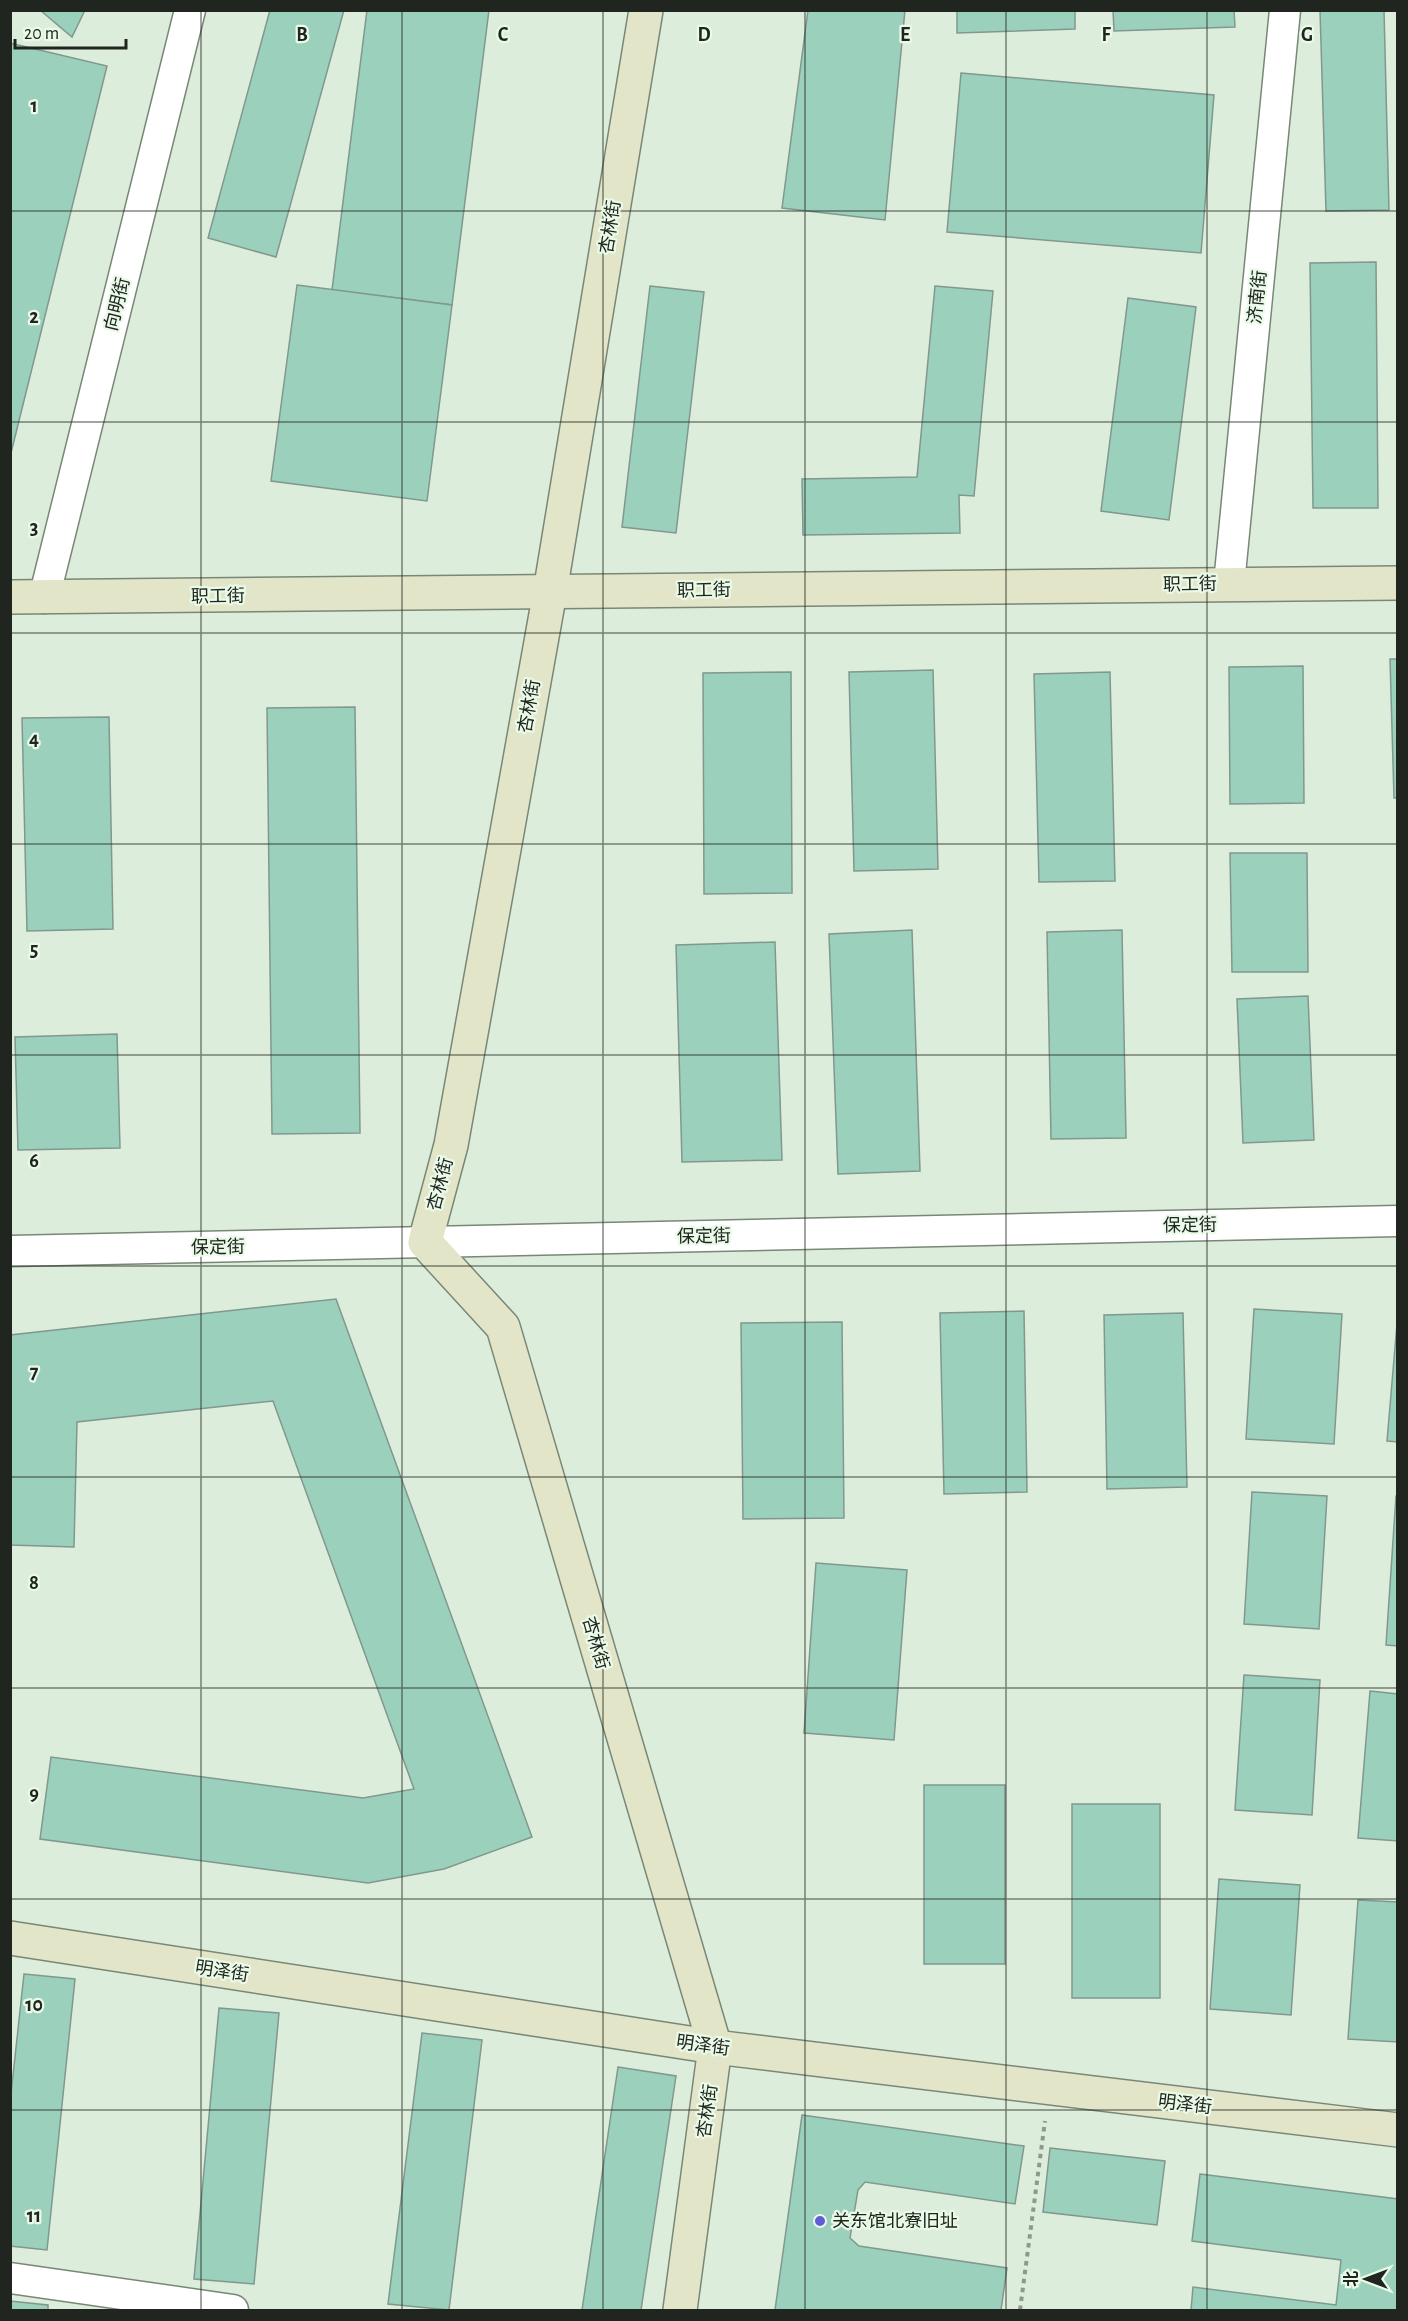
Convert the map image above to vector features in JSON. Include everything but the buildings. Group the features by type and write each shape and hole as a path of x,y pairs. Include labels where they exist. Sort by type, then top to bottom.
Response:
{"street":[{"name":"向明街","path":"44,598 190,10"},
{"name":"杏林街","path":"646,10 550,592 451,1145 425,1242 503,1327 715,2047 680,2310"},
{"name":"济南街","path":"1228,584 1285,10"},
{"name":"职工街","path":"10,597 1398,583"},
{"name":"保定街","path":"10,1251 1398,1221"},
{"name":"明泽街","path":"10,1938 715,2047 1398,2130"},
{"path":"10,2278 233,2310"}],"path":[{"path":"1020,2310 1050,2088"}],"place":[{"name":"关东馆北寮旧址","path":"820,2221"}]}
